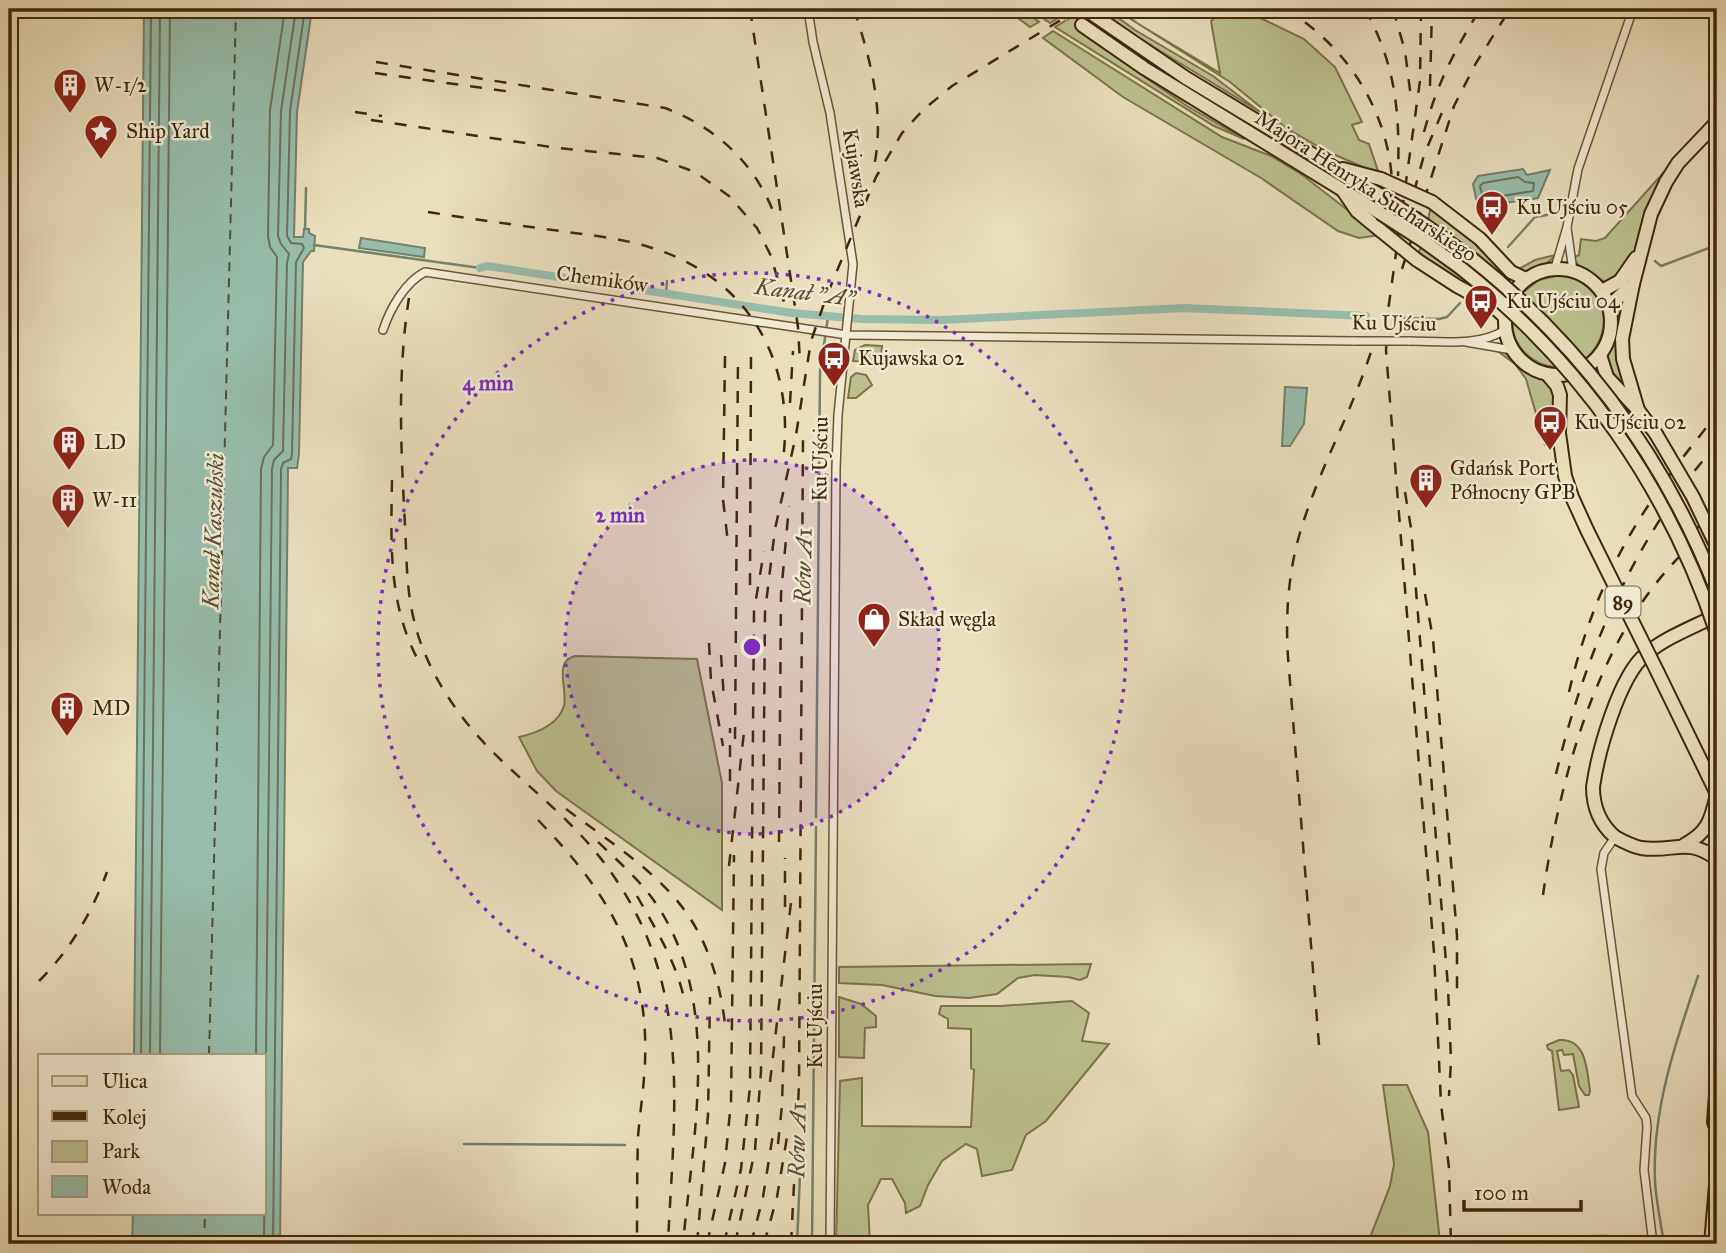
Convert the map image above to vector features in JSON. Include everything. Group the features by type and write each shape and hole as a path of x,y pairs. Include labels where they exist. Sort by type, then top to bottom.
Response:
{"main road":[{"name":"Majora Henryka Sucharskiego","path":"1091,13 1170,68 1381,196 1471,258 1514,294 1556,335 1622,415 1668,486 1695,538 1717,591"},
{"name":"Majora Henryka Sucharskiego","path":"1082,26 1144,68 1380,212 1462,269 1505,305 1577,380 1620,436 1653,488 1677,533 1717,634"},
{"path":"1638,410 1622,349 1625,320 1640,251 1651,215 1666,182 1678,163 1717,122"},
{"path":"1333,166 1381,179 1433,202 1480,239 1511,272 1526,279"},
{"path":"1342,189 1357,211 1417,260 1492,305 1505,323 1512,350 1526,364 1547,374 1577,372 1600,355 1609,337 1609,306 1602,291 1588,278 1573,271 1555,268 1538,272 1526,279 1510,298 1505,323"},
{"path":"1602,291 1620,281 1640,251"},
{"path":"1609,306 1633,284"},
{"path":"1600,355 1606,377 1638,410 1656,434 1693,497 1717,547"},
{"name":"89","path":"1547,374 1557,386 1560,395 1559,433 1565,476 1572,497 1717,794"},
{"path":"1717,615 1650,651 1636,664 1624,682 1593,787 1599,817 1615,837 1643,848 1684,845 1697,847 1717,859"},
{"path":"1684,845 1707,827 1717,794"},
{"path":"1717,1080 1714,1122 1717,1131"},
{"path":"1711,1244 1717,1173"}],"street":[{"name":"Kujawska","path":"808,9 830,113 853,264 846,335"},
{"path":"1555,268 1567,227 1578,169 1633,9"},
{"path":"1567,227 1573,271"},
{"name":"Chemików","path":"383,330 412,278 425,272 846,335"},
{"name":"Ku Ujściu","path":"830,1244 836,468 838,411 846,335 1465,342 1492,338 1505,323"},
{"name":"Ku Ujściu","path":"1465,342 1512,350"},
{"path":"1615,837 1604,853 1601,869 1633,1096 1641,1108 1647,1127 1644,1170 1653,1244"}],"green space":[{"path":"1006,9 1021,9 1039,22 1030,27"},
{"path":"1029,9 1073,9 1050,23"},
{"path":"1085,9 1094,9 1078,31 1187,106 1244,139 1214,126 1055,27"},
{"path":"1096,9 1106,9 1135,30 1213,76 1260,112 1139,38"},
{"path":"1224,9 1242,9 1304,39 1335,67 1362,122 1352,125 1359,140 1369,144 1379,174 1326,151 1286,128 1230,82 1138,24 1220,73 1211,21"},
{"path":"1053,31 1222,137 1271,156 1301,174 1380,235 1359,238 1338,231 1261,178 1123,97 1043,38"},
{"path":"1232,111 1381,202 1381,207 1230,115"},
{"path":"1673,162 1644,218 1634,253 1625,271 1605,282 1580,267 1573,258 1579,255 1581,239 1596,241 1605,238"},
{"path":"1431,206 1453,221 1505,272 1503,277 1428,220"},
{"path":"1421,246 1488,298 1418,255"},
{"path":"1555,255 1537,268 1515,271 1535,260"},
{"path":"1559,275 1587,286 1602,307 1602,333 1586,359 1522,293 1539,280"},
{"path":"1627,294 1618,328 1630,394 1610,375 1606,362 1616,331 1617,308"},
{"path":"1512,319 1559,368 1541,363 1525,353 1515,338"},
{"path":"865,345 882,346 881,357 873,362 853,361 855,350"},
{"path":"1496,350 1508,355 1523,369 1544,380 1551,387 1555,408 1552,436 1548,445 1545,445 1526,379 1515,364"},
{"path":"856,373 866,375 872,385 856,398 848,398 851,377"},
{"path":"575,656 697,659 722,783 722,910 556,791 537,771 519,737 546,727 561,713 565,699 563,670 568,659"},
{"path":"1091,964 1087,977 1080,980 1035,975 1018,978 997,994 969,998 935,996 882,985 839,983 839,967"},
{"path":"839,997 861,1004 876,1016 876,1027 865,1028 864,1058 839,1057"},
{"path":"1072,1001 1089,1013 1082,1041 1109,1044 1046,1121 1026,1135 1012,1170 982,1176 977,1149 966,1144 942,1161 920,1206 906,1213 905,1203 892,1179 881,1179 868,1205 870,1244 836,1244 840,1081 862,1078 862,1126 971,1127 974,1070 971,1068 971,1029 948,1028 948,1019 939,1014 941,1006 1000,1006"},
{"path":"1559,1040 1575,1044 1580,1050 1584,1057 1590,1091 1589,1095 1585,1095 1579,1086 1573,1054 1564,1055 1562,1050 1557,1051 1561,1071 1569,1070 1573,1075 1579,1107 1559,1110 1552,1051 1547,1045"},
{"path":"1383,1085 1407,1085 1428,1132 1440,1242 1369,1240 1390,1186 1394,1164"}],"water":[{"name":"Kanał Kaszubski","path":"144,9 312,9 297,112 294,237 303,237 304,229 309,229 309,233 315,236 314,251 311,251 303,262 299,454 297,468 288,468 280,1244 132,1244 133,1214 266,1214 266,1054 134,1054"},
{"path":"1523,169 1527,175 1550,170 1538,198 1486,206 1476,199 1473,184 1478,176"},
{"path":"361,238 425,248 424,257 359,248"},
{"path":"1285,387 1307,388 1304,424 1290,446 1282,446"}],"waterway":[{"path":"305,229 306,188"},
{"name":"Kanał \"A\"","path":"1508,247 1535,217 1547,215"},
{"name":"Kanał \"A\"","path":"314,245 480,268"},
{"name":"Kanał \"A\"","path":"1655,261 1661,266 1717,245"},
{"name":"Kanał \"A\"","path":"480,268 487,266 792,313 862,319 942,320 1184,308 1366,316"},
{"path":"666,293 667,281"},
{"name":"Kanał \"A\"","path":"1404,318 1447,317 1460,303"},
{"name":"Rów A1","path":"816,817 820,372 828,317"},
{"name":"Rów A1","path":"812,1244 816,827"},
{"path":"1664,1244 1655,1180 1657,1128 1667,1076 1698,976"},
{"path":"464,1144 625,1145"},
{"path":"797,1244 801,1150"},
{"path":"1594,1236 1607,1236 1634,1244"}],"ferry route":[{"path":"209,1054 236,9"},
{"path":"204,1244 205,1214"}],"tunnel":[{"path":"1060,9 1082,25"}],"railway":[{"path":"750,9 798,327 800,362"},
{"path":"854,9 875,89 878,130 873,171"},
{"path":"735,1244 755,1150 761,1071 765,612 775,529 796,435 811,341 876,177 902,133 923,110 952,86 1079,9"},
{"path":"1285,9 1327,41 1360,82 1372,105 1389,155 1392,188 1390,236"},
{"path":"1365,9 1384,50 1394,90 1398,176"},
{"path":"1393,9 1405,51 1411,98"},
{"path":"1421,9 1420,81 1388,311 1386,351 1434,953 1441,1104 1449,1168 1451,1244"},
{"path":"1430,86 1432,9"},
{"path":"1424,132 1447,68 1480,9"},
{"path":"1402,269 1454,106 1476,63 1510,9"},
{"path":"376,62 665,108 701,126 732,150 757,180 775,216"},
{"path":"375,73 512,92"},
{"path":"1414,192 1424,155 1446,103"},
{"path":"355,112 382,116"},
{"path":"371,120 558,148 657,158 695,172 729,196 757,228 771,256 787,313"},
{"path":"428,212 627,241 683,260 713,278 738,301 758,327 772,356 781,389 785,423 783,460"},
{"path":"409,298 401,383 401,440 408,580 414,621 430,665 456,709 488,747 559,813 595,851 628,898 645,932 663,986 673,1059 674,1133 668,1244"},
{"path":"1319,1045 1288,657 1288,605 1295,553 1304,520 1374,342"},
{"path":"790,403 793,351"},
{"path":"750,585 751,352"},
{"path":"725,356 723,499 728,543"},
{"path":"735,739 738,357"},
{"path":"1569,692 1592,616 1624,545 1660,489 1717,414"},
{"path":"791,1244 799,1085 803,436"},
{"path":"1556,774 1582,685 1616,599 1661,518 1687,480 1717,444"},
{"path":"392,480 392,549 396,593 408,637 417,658"},
{"path":"1405,492 1411,528 1448,987 1451,1061 1449,1096"},
{"path":"779,842 781,594 789,506"},
{"path":"1692,533 1717,509"},
{"path":"1543,895 1562,794 1577,742 1595,691 1618,642 1646,597 1678,558 1717,525"},
{"path":"724,1244 741,1169 750,1087 754,611 764,551"},
{"path":"1425,594 1433,639 1457,936 1457,995"},
{"path":"709,643 711,681 723,746"},
{"path":"721,655 724,699"},
{"path":"729,866 745,723"},
{"path":"730,728 730,781"},
{"path":"566,809 651,874 673,896 692,921 718,983 725,1024"},
{"path":"538,820 563,847 604,901 619,929 640,991 645,1062 638,1137 637,1244"},
{"path":"598,842 637,880 657,905 677,943 690,984 698,1070 683,1244"},
{"path":"707,1244 725,1163 731,1102 734,855"},
{"path":"785,858 785,907"},
{"path":"39,981 79,930 107,872"},
{"path":"770,1082 792,894"},
{"path":"637,896 669,956 683,994"},
{"path":"697,1244 708,1115 710,997"},
{"path":"778,1144 784,1036"},
{"path":"764,1244 777,1197 788,1131"},
{"path":"751,1244 763,1197 773,1134"}],"place":[{"name":"W-1/2","path":"70,115"},
{"name":"Ship Yard","path":"101,161"},
{"name":"Ku Ujściu 05","path":"1492,237"},
{"name":"Ku Ujściu 04","path":"1481,331"},
{"name":"Kujawska 02","path":"834,388"},
{"name":"Ku Ujściu 02","path":"1550,452"},
{"name":"LD","path":"69,472"},
{"name":"Gdańsk Port Północny GPB","path":"1426,510"},
{"name":"W-11","path":"68,530"},
{"name":"Skład węgla","path":"874,649"},
{"name":"MD","path":"67,738"}]}
